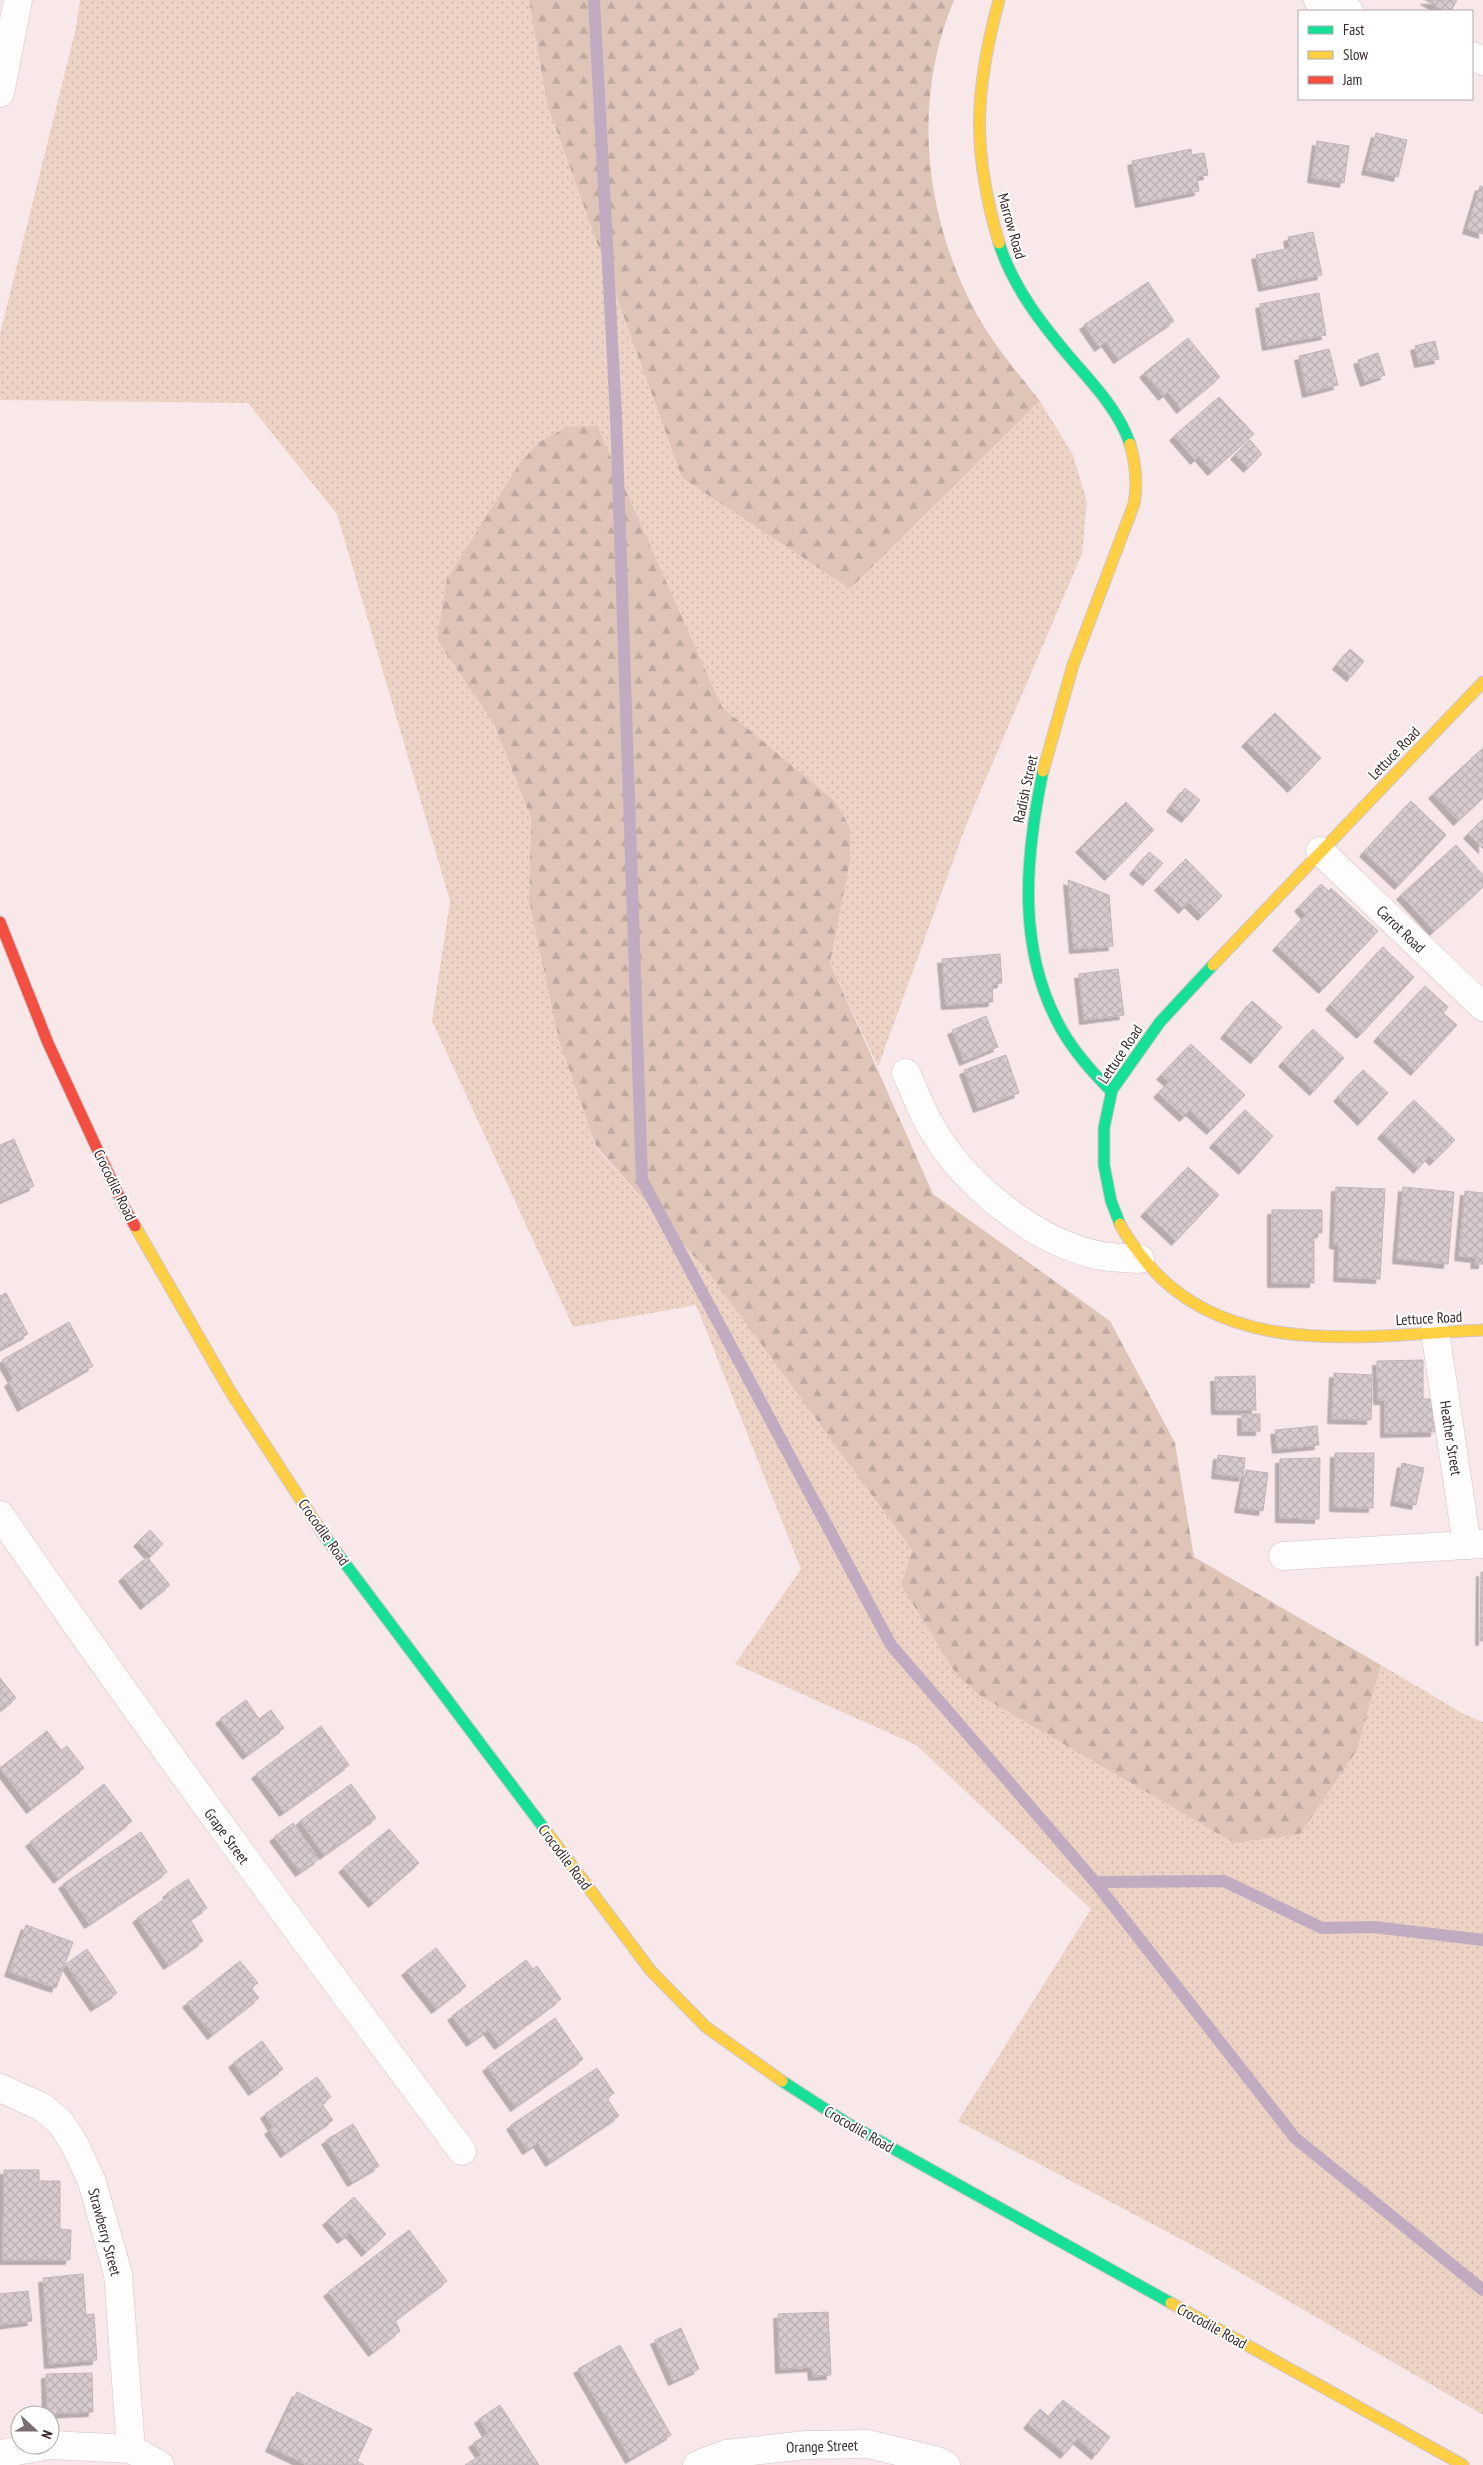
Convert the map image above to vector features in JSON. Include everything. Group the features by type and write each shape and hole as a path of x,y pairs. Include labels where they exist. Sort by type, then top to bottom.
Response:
{"street":[{"path":"0,93 18,0"},
{"name":"Marrow Road","path":"999,0 982,80 978,134 984,179 995,229 1005,261 1024,294 1052,335 1102,396 1125,432 1135,456 1137,484"},
{"path":"1318,0 1346,10"},
{"name":"Radish Street","path":"1111,1091 1081,1059 1058,1023 1036,965 1027,916 1026,873 1031,831 1056,718 1075,657 1127,527 1137,484"},
{"name":"Lettuce Road","path":"1482,686 1320,851 1165,1016 1111,1091 1103,1122 1102,1150 1106,1181 1120,1226 1140,1259 1160,1281 1182,1299 1218,1318 1249,1328 1296,1336 1338,1338 1435,1331 1483,1330"},
{"name":"Carrot Road","path":"1320,851 1483,1006"},
{"name":"Crocodile Road","path":"0,922 48,1043 124,1207 230,1391 324,1535 651,1972 706,2027 756,2065 847,2123 1464,2465"},
{"path":"906,1073 930,1126 963,1172 991,1199 1045,1234 1069,1244 1102,1256 1140,1259"},
{"name":"Heather Street","path":"1283,1556 1475,1544 1435,1331"},
{"name":"Grape Street","path":"0,1515 95,1653 281,1910 462,2151"},
{"name":"Strawberry Street","path":"0,2088 42,2107 61,2124 75,2145 92,2182 118,2274 131,2450"},
{"name":"Orange Street","path":"697,2465 734,2453 806,2445 868,2444 935,2460 946,2465"},
{"path":"60,2446 131,2450 160,2465"}],"shaded area":[{"path":"80,0 529,0 547,104 682,478 850,589 1040,401 1073,455 1087,502 1082,554 967,823 878,1067 830,963 850,861 850,828 836,802 722,707 597,427 437,640 494,724 531,818 529,900 595,1146 708,1272 912,1550 901,1585 956,1674 979,1695 1234,1843 1357,1750 1381,1665 1462,1713 1483,1722 1483,2415 1203,2251 958,2121 1091,1909 916,1745 735,1664 801,1569 696,1305 573,1327 432,1021 450,901 337,514 248,403 0,400 0,334 76,28"}],"green space":[{"path":"529,0 954,0 941,38 932,77 929,117 930,156 935,196 944,235 957,273 974,309 996,345 1040,401 850,589 682,478 547,104"},
{"path":"597,426 722,707 836,802 850,828 850,861 830,963 933,1194 1110,1321 1175,1443 1194,1557 1381,1665 1357,1750 1300,1834 1234,1843 979,1695 956,1674 901,1585 912,1550 708,1272 596,1146 559,1040 529,900 531,818 494,724 437,640 447,579 520,463 539,442 567,427"}],"building":[{"path":"1425,0 1457,0 1452,10 1442,10"},
{"path":"1376,133 1407,140 1398,177 1366,170"},
{"path":"1317,141 1349,146 1344,183 1312,178"},
{"path":"1191,149 1192,155 1204,153 1208,175 1197,177 1199,191 1140,203 1132,161"},
{"path":"1480,186 1483,187 1483,234 1467,229"},
{"path":"1313,232 1322,275 1263,287 1256,255 1290,248 1288,237"},
{"path":"1148,282 1174,321 1118,359 1106,342 1099,347 1084,325"},
{"path":"1319,293 1326,335 1267,346 1260,304"},
{"path":"1188,338 1220,377 1181,409 1168,392 1163,396 1144,373"},
{"path":"1435,341 1439,359 1419,363 1415,346"},
{"path":"1329,349 1338,385 1307,393 1299,356"},
{"path":"1378,353 1385,375 1365,382 1358,360"},
{"path":"1219,397 1254,434 1212,471 1199,456 1195,460 1174,436"},
{"path":"1250,440 1262,454 1248,468 1235,455"},
{"path":"1350,649 1364,661 1351,677 1337,665"},
{"path":"1275,713 1321,758 1292,788 1246,742"},
{"path":"1483,748 1483,798 1458,821 1433,794"},
{"path":"1185,788 1200,800 1186,818 1171,807"},
{"path":"1411,801 1446,835 1399,885 1364,852"},
{"path":"1126,802 1154,830 1109,876 1080,848"},
{"path":"1483,819 1483,849 1468,834"},
{"path":"1456,845 1483,875 1483,887 1434,931 1401,895"},
{"path":"1149,852 1163,863 1147,881 1134,870"},
{"path":"1186,859 1222,896 1202,916 1189,903 1183,909 1159,886"},
{"path":"1068,880 1109,895 1113,946 1074,949"},
{"path":"1321,884 1329,891 1331,888 1378,931 1323,989 1277,946 1306,915 1299,907"},
{"path":"1383,947 1414,977 1361,1034 1330,1005"},
{"path":"1000,954 1002,983 992,985 993,1002 946,1005 942,959"},
{"path":"1118,969 1124,1015 1084,1020 1079,974"},
{"path":"1425,986 1448,1007 1443,1013 1457,1025 1415,1071 1378,1037"},
{"path":"1252,1001 1282,1027 1255,1059 1225,1034"},
{"path":"986,1016 998,1047 964,1061 952,1030"},
{"path":"1313,1029 1344,1058 1314,1091 1283,1062"},
{"path":"1191,1044 1245,1095 1211,1130 1190,1111 1184,1117 1158,1093 1169,1082 1161,1075"},
{"path":"1006,1055 1019,1093 978,1108 964,1070"},
{"path":"1363,1070 1388,1093 1362,1121 1338,1097"},
{"path":"1414,1100 1455,1140 1434,1161 1429,1156 1418,1169 1382,1134"},
{"path":"1245,1110 1273,1136 1243,1170 1214,1143"},
{"path":"14,1139 34,1186 0,1201 0,1145"},
{"path":"1188,1167 1219,1195 1176,1241 1145,1212"},
{"path":"1336,1187 1385,1189 1380,1279 1338,1277 1339,1245 1334,1244"},
{"path":"1403,1187 1454,1192 1448,1264 1397,1259"},
{"path":"1465,1191 1483,1193 1483,1264 1475,1264 1476,1258 1459,1256"},
{"path":"1272,1210 1322,1210 1322,1233 1314,1233 1314,1283 1272,1283"},
{"path":"6,1293 28,1334 0,1349 0,1296"},
{"path":"69,1322 93,1366 22,1407 9,1382 13,1379 2,1360"},
{"path":"1423,1360 1423,1399 1435,1399 1435,1432 1385,1433 1385,1400 1378,1400 1377,1361"},
{"path":"1334,1373 1372,1375 1371,1420 1332,1419"},
{"path":"1255,1376 1256,1410 1216,1410 1215,1377"},
{"path":"1242,1414 1260,1414 1260,1431 1242,1431"},
{"path":"1317,1426 1319,1445 1277,1449 1275,1430"},
{"path":"1335,1453 1374,1453 1373,1508 1334,1507"},
{"path":"1218,1455 1245,1458 1243,1477 1216,1474"},
{"path":"1320,1458 1319,1519 1280,1518 1280,1459"},
{"path":"1402,1463 1424,1468 1416,1505 1395,1501"},
{"path":"1246,1470 1268,1473 1263,1511 1239,1508"},
{"path":"150,1530 163,1544 151,1556 138,1542"},
{"path":"147,1557 170,1585 145,1605 123,1577"},
{"path":"1481,1572 1483,1572 1483,1641 1480,1641"},
{"path":"0,1678 16,1698 0,1711"},
{"path":"246,1700 259,1719 271,1710 284,1728 247,1755 220,1719"},
{"path":"321,1726 349,1765 284,1812 256,1774"},
{"path":"47,1731 61,1750 67,1746 84,1768 31,1809 0,1768"},
{"path":"104,1784 132,1821 58,1879 30,1842"},
{"path":"351,1784 376,1818 324,1855 300,1821"},
{"path":"293,1823 319,1859 300,1872 274,1837"},
{"path":"389,1829 419,1863 373,1903 343,1868"},
{"path":"141,1832 167,1872 89,1924 63,1884"},
{"path":"188,1879 207,1908 190,1919 203,1941 168,1965 137,1918 169,1896 167,1893"},
{"path":"26,1925 73,1942 56,1988 9,1972"},
{"path":"436,1948 466,1986 436,2009 406,1971"},
{"path":"87,1949 117,1993 95,2007 66,1964"},
{"path":"526,1960 533,1969 537,1966 561,1999 499,2045 488,2030 471,2042 452,2016"},
{"path":"240,1961 258,1983 251,1988 259,1998 212,2035 187,2003"},
{"path":"555,2018 583,2059 515,2107 487,2067"},
{"path":"262,2041 283,2069 253,2091 233,2063"},
{"path":"597,2068 614,2093 607,2098 619,2116 550,2162 538,2143 527,2150 511,2125"},
{"path":"317,2077 331,2097 322,2104 333,2120 285,2153 269,2130 273,2127 265,2114"},
{"path":"353,2124 379,2166 352,2182 326,2140"},
{"path":"4,2170 39,2170 39,2181 60,2181 60,2229 71,2230 70,2260 3,2260"},
{"path":"354,2197 386,2234 366,2252 350,2233 342,2239 327,2221"},
{"path":"409,2230 447,2281 395,2320 400,2331 373,2352 328,2292"},
{"path":"83,2274 86,2315 94,2314 97,2360 49,2364 43,2278"},
{"path":"28,2291 32,2321 0,2325 0,2294"},
{"path":"828,2312 831,2375 813,2376 812,2367 780,2369 778,2314"},
{"path":"681,2328 699,2369 673,2381 655,2340"},
{"path":"620,2345 671,2435 630,2459 578,2369"},
{"path":"92,2373 93,2412 60,2413 60,2405 47,2405 46,2374"},
{"path":"297,2392 372,2429 357,2461 364,2465 307,2465 270,2447"},
{"path":"1063,2400 1110,2437 1096,2455 1077,2439 1065,2454 1028,2424 1040,2409 1049,2417"},
{"path":"500,2405 539,2465 465,2465 481,2455 473,2443 488,2434 479,2419"}],"waterway":[{"path":"594,0 616,416 642,1180 891,1645 1095,1882 1295,2138 1483,2290"},
{"path":"1095,1882 1224,1881 1322,1928 1374,1927 1483,1940"}],"traffic: fast":[{"path":"999,243 1012,276 1030,306 1106,400 1120,421 1130,444"},
{"path":"1043,771 1032,837 1029,871 1031,937 1038,970 1048,1001 1063,1032 1085,1063 1111,1091"},
{"path":"1120,1224 1111,1201 1104,1165 1104,1128 1112,1090 1160,1022 1213,965"},
{"path":"323,1534 546,1831"},
{"path":"782,2081 847,2123 1171,2303"}],"traffic: slow":[{"path":"999,0 985,64 980,121 984,179 999,243"},
{"path":"1043,771 1073,665 1134,504 1136,474 1130,444"},
{"path":"1213,965 1483,682"},
{"path":"1120,1224 1143,1258 1176,1291 1214,1314 1256,1328 1300,1335 1346,1337 1483,1330"},
{"path":"135,1226 230,1391 323,1534"},
{"path":"546,1831 651,1971 706,2027 782,2081"},
{"path":"1171,2303 1463,2465"}],"traffic: jam":[{"path":"0,922 48,1043 124,1207 135,1226"}]}
